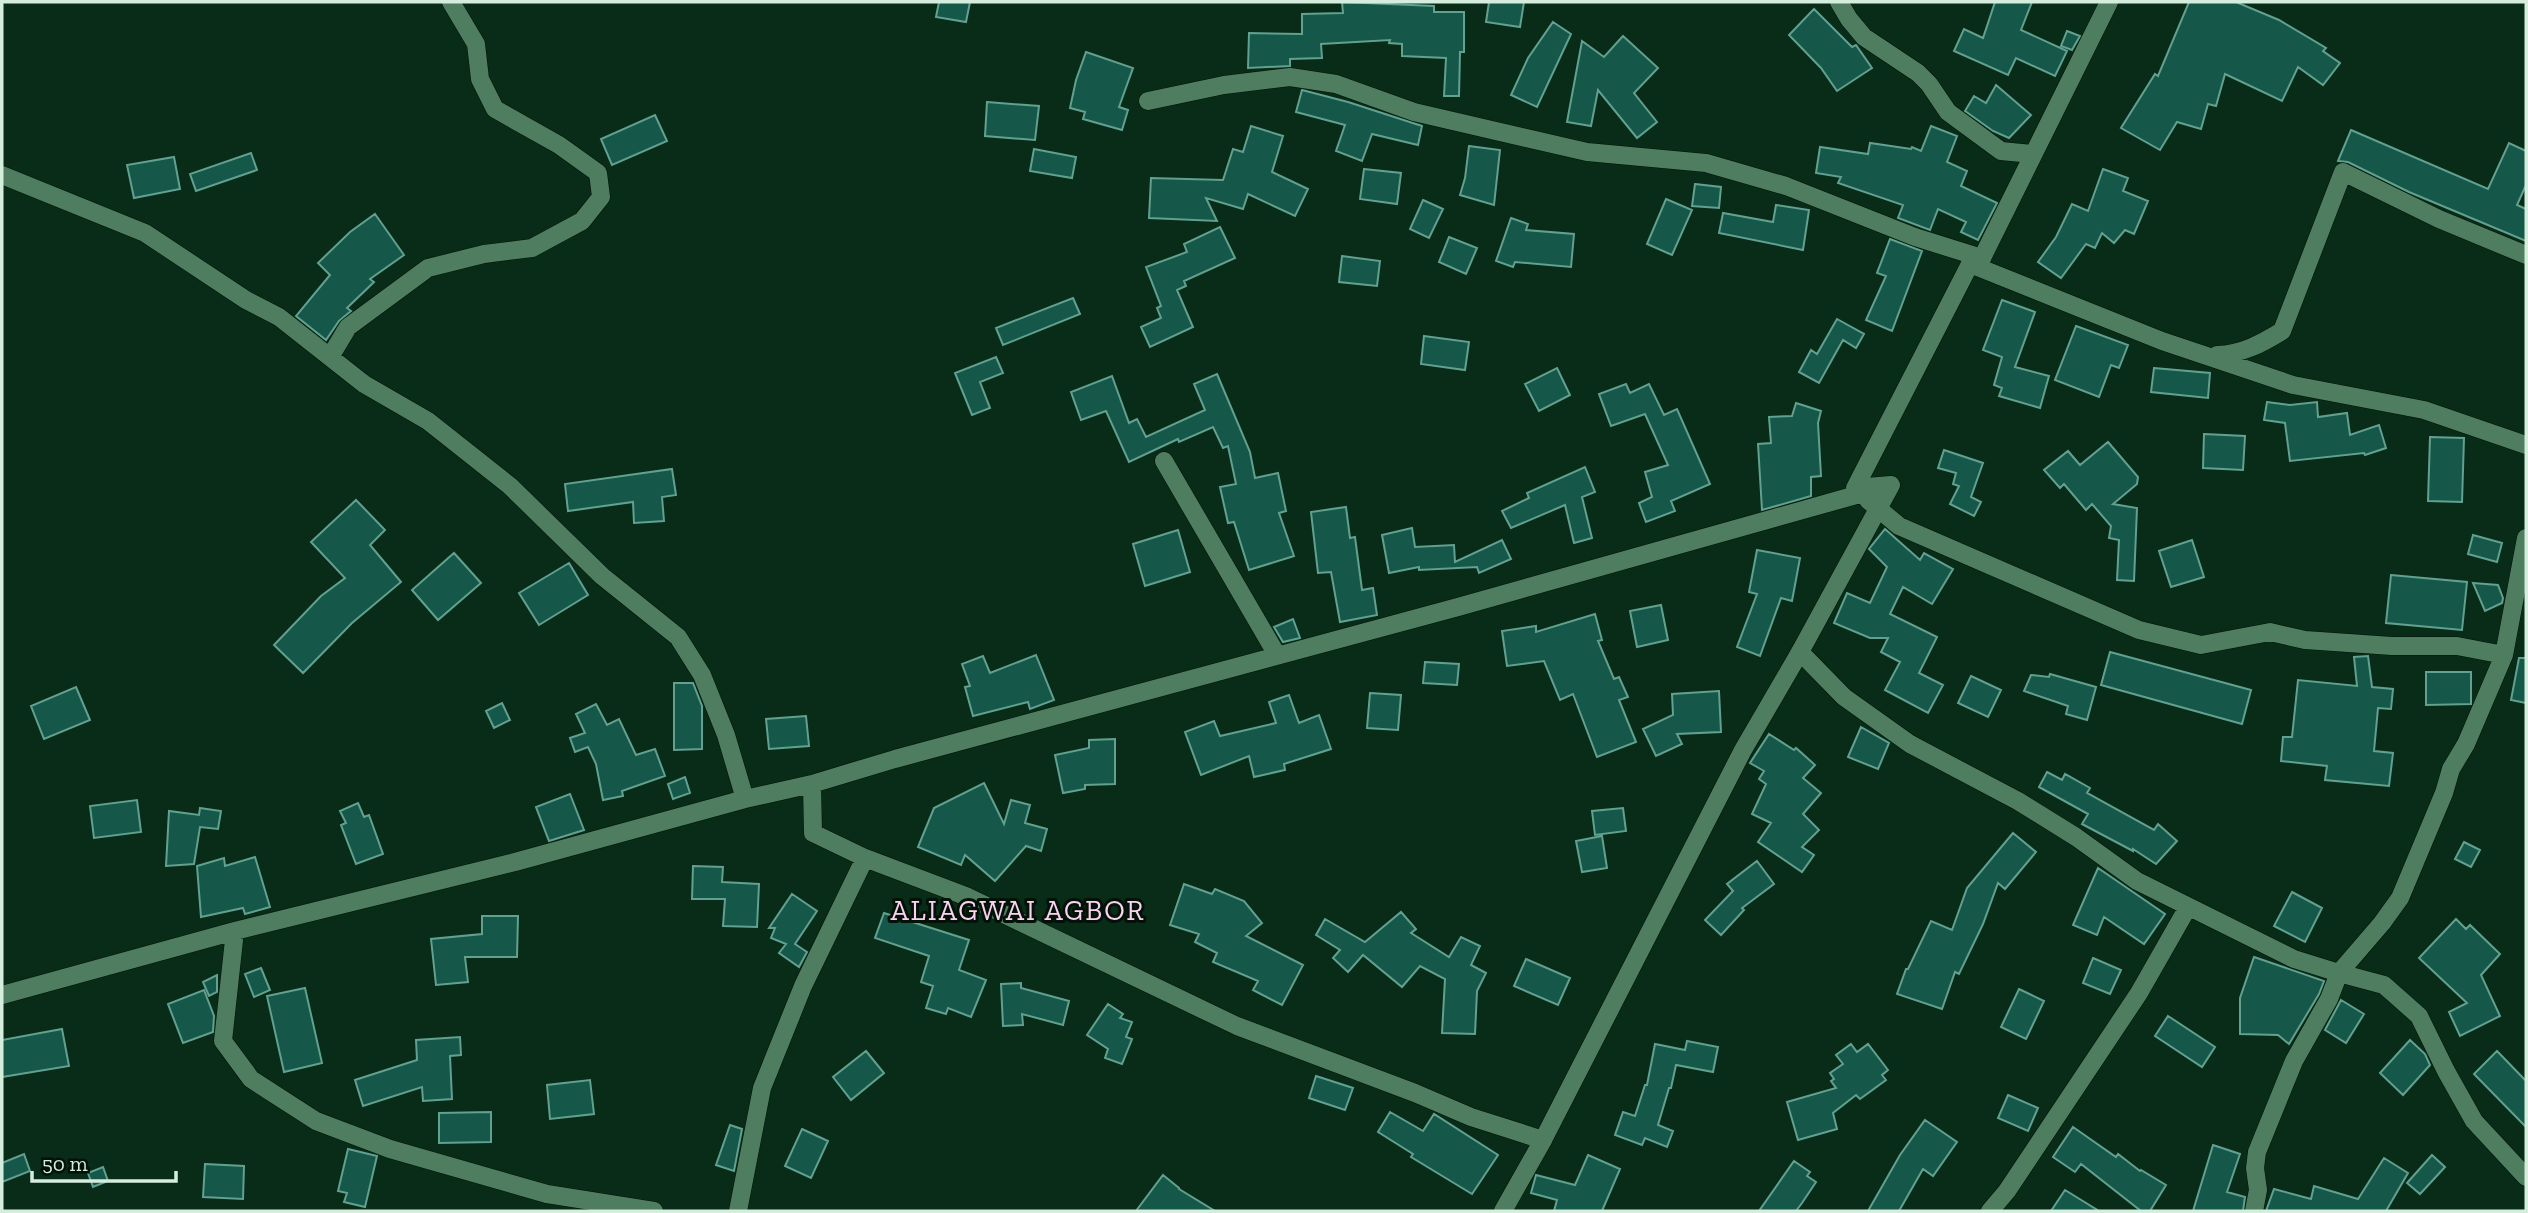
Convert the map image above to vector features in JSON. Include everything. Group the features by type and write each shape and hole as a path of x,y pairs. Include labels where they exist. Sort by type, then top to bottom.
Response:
{"street":[{"path":"330,357 348,327 428,268 484,254 532,248 582,221 601,197 598,173 559,145 495,109 480,79 475,44 451,2"},
{"path":"1839,2 1864,37 1918,73 1948,112 2001,151 2032,154"},
{"path":"1855,488 2032,154 2109,2"},
{"path":"1148,101 1224,85 1290,77 1336,84 1414,112 1587,152 1706,163 1786,186 1976,261 2162,341 2293,385 2424,410 2526,445"},
{"path":"2207,355 2235,354 2282,331 2343,172 2440,219 2526,254"},
{"path":"2,175 145,233 246,300 279,317 364,384 428,421 510,486 602,576 678,637 702,675 726,734 745,799"},
{"path":"1164,461 1278,655"},
{"path":"1855,488 1891,485"},
{"path":"2,995 235,931 515,862 745,799 812,784 908,755 1458,607 1891,485"},
{"path":"1503,1211 1543,1140 1743,750 1891,485"},
{"path":"1855,488 1899,526 2139,630 2201,645 2270,632 2305,640 2392,646 2458,646 2504,655"},
{"path":"2254,1211 2258,1190 2255,1168 2257,1153 2294,1061 2329,999 2339,973 2400,898 2444,793 2451,769 2466,744 2504,655 2526,538"},
{"path":"1800,652 1844,697 1910,744 2018,801 2076,837 2137,881 2294,959 2384,985 2419,1016 2474,1121 2526,1177"},
{"path":"812,784 813,833 865,858 968,897 1237,1026 1415,1093 1471,1118 1543,1140"},
{"path":"738,1211 762,1088 803,986 865,858"},
{"path":"1990,1211 2007,1191 2138,993 2188,907"},
{"path":"235,931 223,1041 251,1079 316,1121 390,1149 547,1194 654,1211"}],"building":[{"path":"939,2 970,2 966,22 936,17"},
{"path":"1342,2 1434,6 1434,12 1464,12 1464,52 1460,52 1459,96 1444,96 1446,58 1402,56 1402,44 1389,43 1390,40 1321,44 1322,58 1290,59 1290,66 1248,68 1249,33 1302,34 1302,14 1343,13"},
{"path":"1489,2 1524,2 1520,27 1486,22"},
{"path":"1995,2 2032,2 2021,30 2067,51 2055,76 2016,58 2008,75 1954,51 1964,29 1983,38"},
{"path":"2189,2 2236,2 2279,20 2326,48 2323,51 2340,63 2323,85 2298,67 2282,101 2225,74 2216,106 2208,104 2201,129 2177,122 2160,150 2121,128 2155,74 2158,76"},
{"path":"1814,9 1852,47 1856,45 1872,68 1837,91 1821,68 1789,35"},
{"path":"1553,22 1571,34 1537,107 1511,95 1528,58"},
{"path":"2067,31 2080,36 2072,50 2061,46"},
{"path":"1623,36 1658,68 1634,93 1657,122 1637,138 1598,90 1591,126 1567,122 1582,41 1604,57"},
{"path":"1086,52 1133,68 1119,107 1128,110 1122,130 1083,119 1085,112 1070,108"},
{"path":"1996,85 2031,115 2009,138 1993,131 1965,111 1974,96 1986,103"},
{"path":"1302,90 1422,126 1418,145 1372,134 1362,161 1336,151 1345,125 1296,112"},
{"path":"987,102 1039,106 1035,140 985,136"},
{"path":"655,115 667,141 612,165 601,139"},
{"path":"1251,126 1283,136 1272,172 1308,189 1295,216 1248,194 1243,209 1206,198 1217,221 1149,218 1151,178 1223,180 1233,149 1243,152"},
{"path":"1931,126 1957,136 1947,162 1967,171 1961,186 1997,203 1978,240 1961,232 1966,222 1938,209 1930,230 1898,218 1903,205 1838,183 1841,177 1816,173 1820,147 1868,154 1870,143 1912,147 1921,151"},
{"path":"2351,130 2488,189 2509,143 2526,151 2526,185 2517,205 2526,209 2526,241 2409,192 2348,162 2338,161"},
{"path":"1469,146 1500,150 1494,205 1460,195"},
{"path":"1034,149 1076,157 1072,178 1030,171"},
{"path":"251,153 257,170 196,191 190,174"},
{"path":"174,157 180,189 134,198 127,165"},
{"path":"1364,169 1401,173 1397,204 1360,199"},
{"path":"2103,169 2128,178 2123,191 2148,201 2134,234 2125,230 2114,243 2102,233 2095,248 2086,244 2061,278 2038,262 2056,237 2072,204 2088,211"},
{"path":"1695,184 1721,187 1719,208 1692,206"},
{"path":"1666,199 1692,210 1672,255 1647,244"},
{"path":"1423,200 1443,209 1429,238 1410,229"},
{"path":"1776,205 1809,210 1803,250 1719,233 1723,213 1773,222"},
{"path":"375,214 404,255 370,279 374,282 347,308 351,311 339,321 326,340 296,316 330,275 318,263 350,232"},
{"path":"1511,218 1528,224 1526,230 1574,234 1571,267 1515,262 1513,267 1496,261"},
{"path":"1220,227 1235,258 1184,281 1186,286 1177,290 1193,327 1150,347 1141,327 1161,318 1157,308 1161,306 1146,267 1187,252 1184,244"},
{"path":"1449,237 1477,248 1466,274 1439,262"},
{"path":"1890,239 1922,251 1892,331 1866,320 1886,276 1877,273"},
{"path":"1342,256 1380,261 1377,286 1339,282"},
{"path":"1073,298 1080,314 1003,345 996,328"},
{"path":"2002,300 2035,312 2015,367 2049,376 2040,408 1999,396 2002,388 1994,385 2002,357 1983,350"},
{"path":"1837,319 1864,334 1856,348 1843,340 1819,383 1799,372 1811,350 1817,354"},
{"path":"2076,326 2128,345 2119,368 2111,365 2099,397 2055,380"},
{"path":"1424,336 1469,342 1465,370 1421,364"},
{"path":"996,357 1003,373 980,382 990,408 972,415 955,373"},
{"path":"1557,368 1570,395 1539,411 1525,384"},
{"path":"2154,368 2210,373 2208,398 2151,392"},
{"path":"1217,374 1250,452 1255,478 1278,473 1286,511 1279,513 1294,556 1249,570 1234,522 1228,523 1220,487 1236,484 1228,446 1223,448 1213,427 1179,442 1178,439 1129,462 1106,411 1081,420 1071,392 1112,376 1129,423 1137,419 1146,437 1205,410 1194,384"},
{"path":"1626,384 1630,393 1649,384 1664,415 1677,409 1710,484 1671,501 1675,511 1646,522 1639,503 1652,497 1645,472 1668,465 1645,414 1611,426 1599,394"},
{"path":"2267,402 2290,405 2317,402 2318,417 2347,413 2350,435 2379,425 2386,448 2365,455 2290,461 2285,423 2264,420"},
{"path":"1796,403 1821,411 1818,423 1821,476 1811,477 1811,496 1762,510 1758,444 1771,443 1769,417 1792,416"},
{"path":"2204,434 2245,436 2243,470 2203,468"},
{"path":"2430,437 2464,438 2462,502 2428,501"},
{"path":"2108,442 2138,477 2137,484 2113,504 2137,508 2134,581 2117,580 2119,540 2109,538 2111,526 2092,504 2086,510 2064,484 2060,488 2044,470 2068,451 2080,465"},
{"path":"1944,450 1983,463 1971,497 1981,502 1974,516 1950,504 1959,486 1953,484 1956,473 1938,468"},
{"path":"1585,467 1595,492 1582,497 1592,538 1574,543 1565,505 1511,528 1502,511 1529,498 1527,493"},
{"path":"672,469 676,495 662,497 664,521 634,523 633,502 568,511 565,484"},
{"path":"356,500 385,530 370,545 401,582 352,623 303,673 274,645 321,596 345,578 311,542"},
{"path":"1346,507 1350,538 1355,537 1362,590 1373,588 1377,615 1340,622 1331,572 1318,573 1311,512"},
{"path":"1412,528 1415,547 1454,545 1455,562 1502,540 1511,559 1479,573 1477,567 1419,570 1419,567 1389,573 1382,535"},
{"path":"1885,529 1920,560 1924,553 1953,569 1932,604 1903,587 1890,614 1937,637 1919,673 1943,685 1928,713 1885,690 1900,662 1881,652 1888,638 1870,638 1834,623 1847,593 1870,603 1887,567 1869,549"},
{"path":"1178,530 1190,572 1145,586 1133,544"},
{"path":"2473,535 2502,543 2497,562 2468,554"},
{"path":"2192,540 2204,577 2171,587 2159,551"},
{"path":"1757,550 1800,558 1792,601 1781,598 1760,656 1737,647 1757,594 1749,592"},
{"path":"454,553 481,583 438,620 412,590"},
{"path":"569,563 588,595 539,625 519,593"},
{"path":"2391,575 2467,582 2462,630 2386,623"},
{"path":"2473,583 2498,585 2502,603 2485,611"},
{"path":"1661,605 1668,640 1637,647 1630,611"},
{"path":"1595,614 1602,640 1598,641 1614,679 1619,677 1628,697 1619,700 1636,742 1597,757 1573,694 1560,700 1544,661 1507,666 1502,631 1536,626 1536,632"},
{"path":"1293,619 1300,638 1283,642 1274,627"},
{"path":"2110,652 2251,690 2242,724 2101,685"},
{"path":"1036,655 1054,700 1030,709 1028,702 973,716 965,687 970,686 962,664 983,656 990,673"},
{"path":"2368,656 2372,687 2393,689 2391,709 2378,708 2374,751 2393,753 2389,786 2325,780 2327,766 2281,761 2283,737 2292,737 2298,680 2357,686 2354,657"},
{"path":"2519,658 2526,658 2526,703 2511,700"},
{"path":"1425,662 1459,664 1457,685 1423,683"},
{"path":"2426,672 2471,672 2471,704 2426,705"},
{"path":"2050,674 2096,687 2087,720 2066,714 2068,706 2024,691 2031,675 2049,677"},
{"path":"1971,676 2001,690 1988,717 1958,703"},
{"path":"674,683 693,683 702,706 702,749 674,750"},
{"path":"76,687 90,720 44,739 31,706"},
{"path":"1719,691 1721,732 1677,734 1682,744 1656,756 1643,729 1673,715 1672,694"},
{"path":"1370,693 1401,695 1398,730 1367,728"},
{"path":"1289,695 1299,723 1319,715 1331,749 1284,764 1285,770 1254,777 1249,756 1201,775 1185,732 1214,721 1220,736 1276,723 1269,702"},
{"path":"502,703 510,720 494,728 486,711"},
{"path":"596,704 607,725 619,719 636,755 655,749 665,776 622,791 623,796 603,800 596,764 588,747 575,752 570,738 585,733 576,714"},
{"path":"806,716 809,746 769,749 766,719"},
{"path":"1861,727 1889,743 1878,769 1848,757"},
{"path":"1769,734 1794,750 1796,748 1815,765 1803,778 1821,793 1803,814 1819,830 1802,847 1814,855 1802,872 1758,842 1771,823 1752,814 1766,784 1759,779 1764,771 1750,763"},
{"path":"1115,739 1115,784 1085,785 1085,789 1063,793 1055,755 1089,748 1089,740"},
{"path":"2047,772 2062,780 2065,774 2090,788 2087,793 2154,830 2158,824 2177,841 2156,864 2133,849 2082,824 2088,814 2039,787"},
{"path":"685,777 690,793 673,799 668,784"},
{"path":"984,783 1004,824 1011,800 1030,805 1025,823 1047,829 1041,851 1026,846 995,881 965,855 961,865 918,847 934,808"},
{"path":"570,794 584,830 549,841 536,807"},
{"path":"137,800 141,832 94,838 90,806"},
{"path":"358,803 364,817 369,815 383,854 356,864 341,825 346,823 340,811"},
{"path":"200,808 221,811 218,829 200,827 194,864 166,866 169,811 199,815"},
{"path":"1623,808 1626,831 1595,835 1592,811"},
{"path":"2013,833 2036,852 2005,889 1998,883 1983,924 1959,974 1955,972 1942,1009 1897,994 1906,969 1931,921 1952,930 1967,888"},
{"path":"1602,836 1607,868 1582,872 1576,841"},
{"path":"2464,842 2480,850 2471,867 2455,859"},
{"path":"255,857 270,907 245,914 243,908 201,917 197,866 224,858 225,866"},
{"path":"1757,861 1774,884 1742,908 1744,910 1721,935 1705,920 1733,891 1727,884"},
{"path":"693,866 723,867 722,882 759,884 757,927 723,926 725,899 692,899"},
{"path":"2098,868 2165,914 2144,944 2104,917 2097,935 2073,925"},
{"path":"1184,884 1212,894 1215,889 1244,901 1262,923 1246,936 1303,965 1282,1005 1253,990 1258,981 1213,962 1217,953 1195,942 1199,934 1170,925"},
{"path":"2292,892 2322,908 2305,942 2274,926"},
{"path":"792,894 817,911 795,944 807,952 799,967 779,953 786,944 771,938 775,928 769,928"},
{"path":"1401,912 1416,929 1411,933 1449,957 1461,937 1480,946 1471,965 1486,973 1477,991 1475,1034 1442,1033 1445,979 1420,966 1402,987 1363,955 1348,972 1333,958 1340,950 1316,935 1325,919 1365,942"},
{"path":"884,913 969,940 959,970 986,980 971,1017 948,1008 946,1014 926,1008 933,986 921,982 929,956 875,938"},
{"path":"482,916 518,916 517,957 465,957 468,982 436,985 431,939 482,934"},
{"path":"2456,919 2466,929 2470,925 2500,954 2481,975 2500,1016 2460,1036 2449,1012 2467,1003 2419,958"},
{"path":"2254,957 2324,981 2289,1044 2278,1035 2240,1034 2240,998"},
{"path":"2093,958 2121,970 2110,994 2083,983"},
{"path":"1526,959 1570,978 1558,1005 1514,986"},
{"path":"261,968 270,990 254,997 245,974"},
{"path":"217,975 217,992 209,996 203,982"},
{"path":"1021,983 1021,988 1069,1001 1063,1025 1022,1014 1023,1025 1003,1026 1001,984"},
{"path":"305,988 322,1063 284,1072 267,996"},
{"path":"2019,989 2044,1001 2026,1039 2001,1027"},
{"path":"204,990 214,1016 213,1032 183,1043 168,1004"},
{"path":"2341,1000 2364,1014 2346,1043 2325,1030"},
{"path":"1108,1004 1123,1014 1120,1018 1132,1022 1126,1037 1132,1039 1122,1064 1105,1058 1108,1049 1087,1035"},
{"path":"2168,1016 2215,1047 2202,1067 2155,1036"},
{"path":"62,1029 69,1066 2,1077 2,1040"},
{"path":"460,1037 461,1055 450,1056 452,1099 423,1101 422,1087 363,1106 355,1080 417,1060 416,1040"},
{"path":"2410,1040 2425,1054 2430,1065 2403,1095 2380,1073"},
{"path":"1687,1041 1718,1047 1713,1072 1676,1065 1658,1125 1673,1131 1667,1147 1645,1138 1642,1145 1615,1135 1623,1112 1635,1116 1647,1085 1655,1044 1685,1050"},
{"path":"1851,1044 1857,1052 1868,1044 1888,1070 1882,1075 1886,1080 1860,1099 1856,1095 1833,1113 1837,1129 1798,1140 1787,1102 1836,1088 1830,1073 1843,1064 1836,1055"},
{"path":"866,1051 884,1073 851,1100 833,1077"},
{"path":"2497,1051 2526,1081 2526,1127 2474,1074"},
{"path":"1316,1076 1353,1088 1345,1110 1309,1098"},
{"path":"590,1080 594,1114 550,1119 547,1085"},
{"path":"2008,1095 2038,1108 2028,1131 1998,1118"},
{"path":"491,1112 491,1142 439,1143 439,1113"},
{"path":"1390,1112 1423,1131 1434,1114 1498,1155 1472,1194 1411,1157 1413,1154 1378,1132"},
{"path":"1925,1120 1957,1142 1933,1176 1923,1169 1899,1211 1868,1211 1900,1155"},
{"path":"730,1125 742,1129 734,1171 716,1165"},
{"path":"2073,1127 2116,1157 2118,1154 2140,1171 2166,1185 2150,1211 2141,1211 2081,1164 2075,1172 2053,1157"},
{"path":"802,1129 828,1141 811,1178 785,1166"},
{"path":"2213,1145 2240,1154 2227,1192 2245,1197 2243,1211 2193,1211"},
{"path":"348,1149 377,1156 365,1207 344,1202 347,1193 338,1191"},
{"path":"24,1154 30,1171 2,1182 2,1163"},
{"path":"1588,1155 1620,1169 1602,1211 1554,1211 1557,1200 1531,1193 1536,1175 1575,1185"},
{"path":"2432,1155 2445,1167 2420,1194 2407,1183"},
{"path":"2384,1158 2408,1173 2386,1211 2266,1211 2274,1189 2311,1199 2314,1186 2358,1199"},
{"path":"1794,1161 1810,1172 1807,1176 1816,1182 1802,1203 1796,1211 1759,1211"},
{"path":"205,1164 244,1166 243,1199 203,1197"},
{"path":"103,1167 108,1181 93,1187 88,1173"},
{"path":"1163,1175 1179,1189 1215,1211 1136,1211"},
{"path":"2065,1190 2099,1211 2051,1211"}],"district":[{"name":"ALIAGWAI AGBOR","path":"1018,910"}]}
